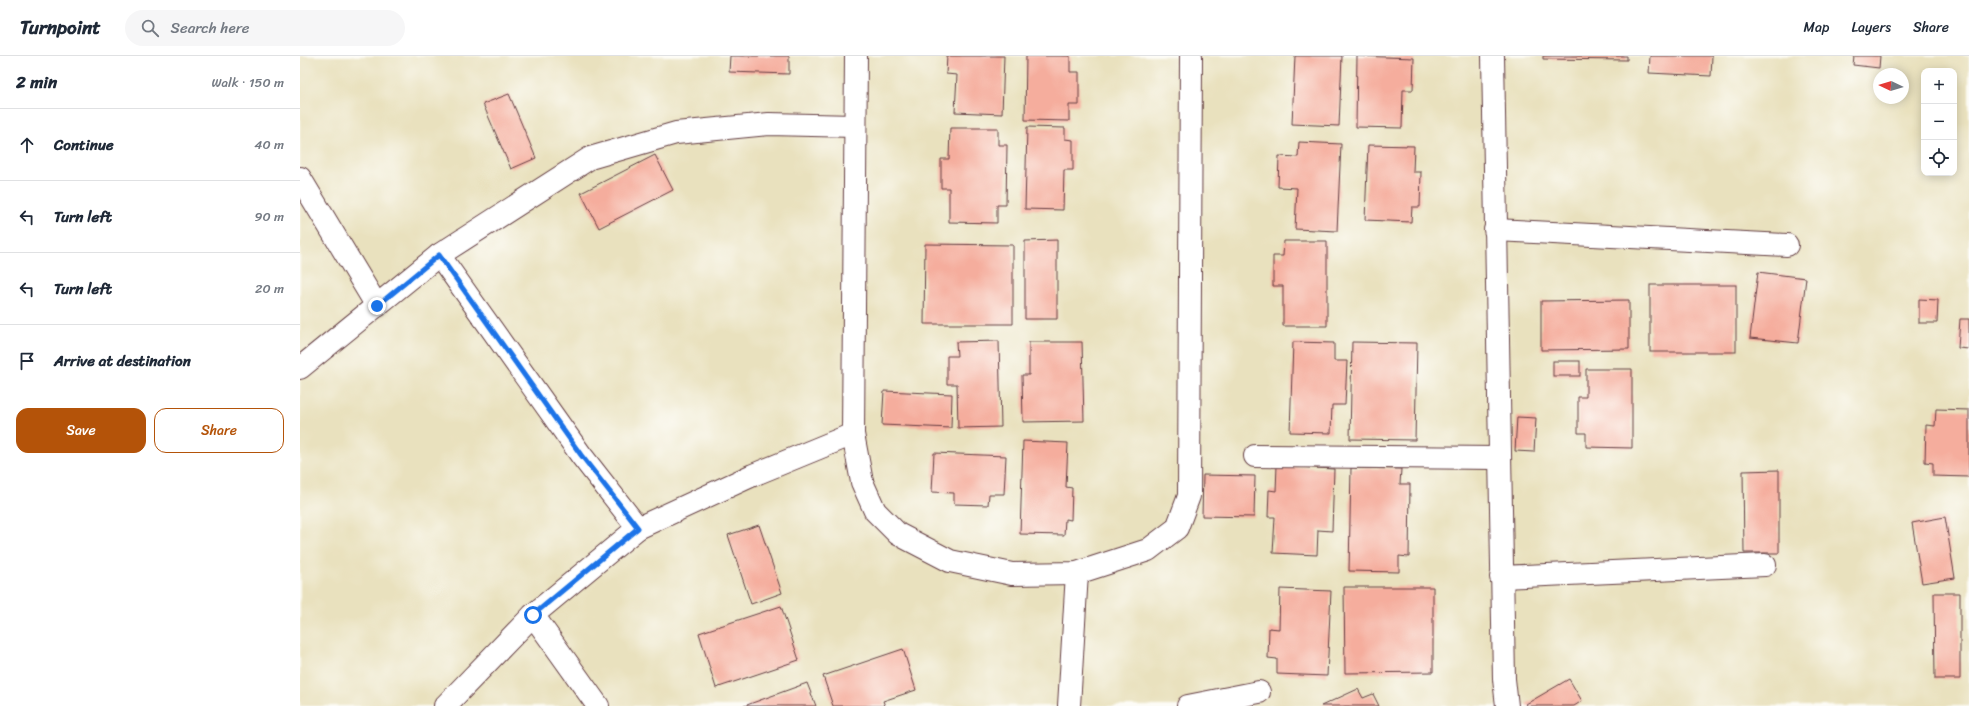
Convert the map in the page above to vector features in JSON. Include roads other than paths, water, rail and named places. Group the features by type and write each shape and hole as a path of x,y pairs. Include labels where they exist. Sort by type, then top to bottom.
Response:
{"street":[{"path":"856,56 854,434 862,482 875,510 898,534 950,561 1012,574 1077,573 1148,550 1177,528 1189,496 1191,56"},
{"path":"1493,56 1501,577 1504,679 1507,706"},
{"path":"300,368 439,255 590,158 676,133 769,124 855,126"},
{"path":"300,178 377,306"},
{"path":"1495,230 1787,244"},
{"path":"439,255 581,455 638,528"},
{"path":"445,706 533,615 638,528 753,475 854,434"},
{"path":"1255,456 1499,458"},
{"path":"1501,577 1765,565"},
{"path":"1068,706 1077,573"},
{"path":"533,615 598,706"},
{"path":"1188,706 1259,692"}]}
